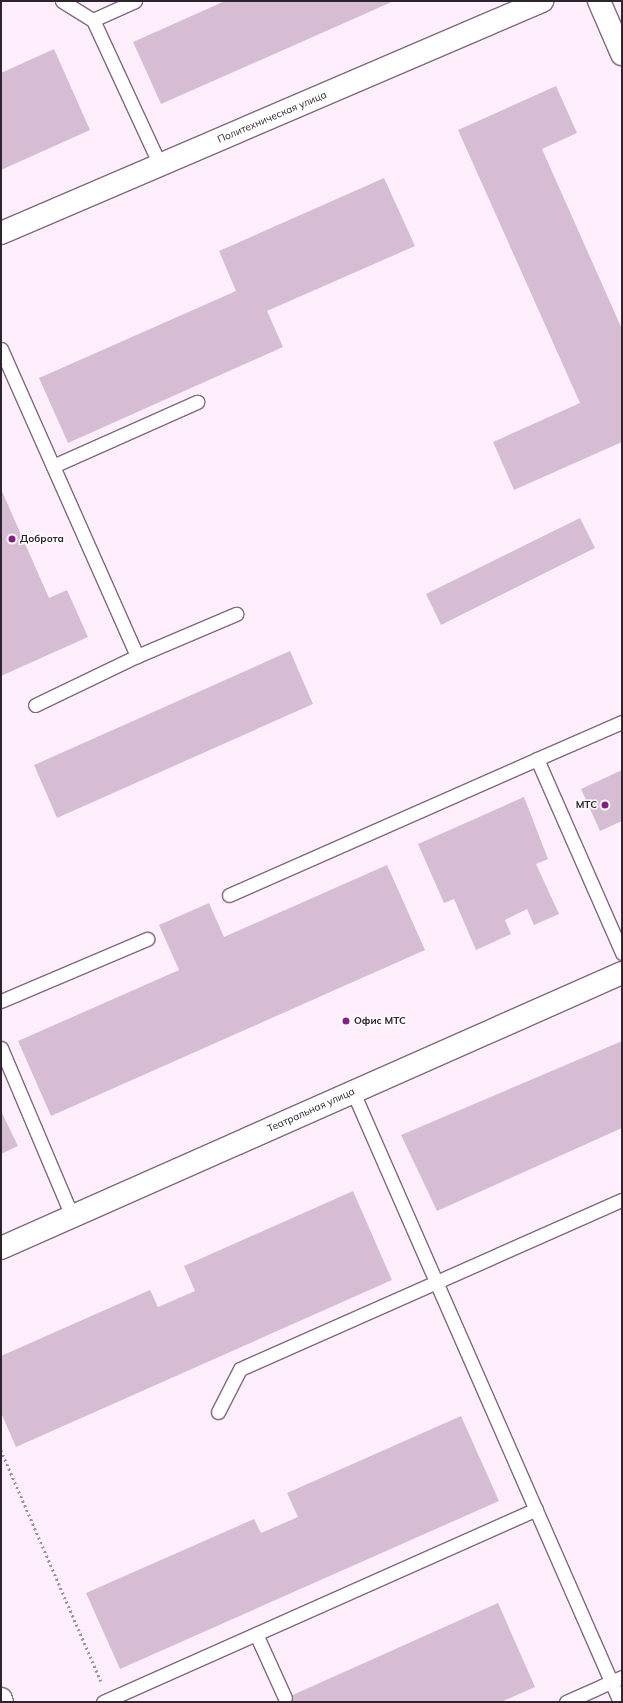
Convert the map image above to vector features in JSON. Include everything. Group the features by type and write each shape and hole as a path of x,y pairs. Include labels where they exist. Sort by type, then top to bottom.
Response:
{"main road":[{"name":"Политехническая улица","path":"1,234 542,1"},
{"path":"599,1 622,54"},
{"name":"Театральная улица","path":"1,1248 622,973"}],"lane":[{"path":"62,1 92,20 160,165"},
{"path":"92,20 135,1"},
{"path":"1,349 137,656"},
{"path":"53,466 197,402"},
{"path":"36,704 137,656 236,614"},
{"path":"229,895 622,722"},
{"path":"537,759 622,953"},
{"path":"1,1001 146,939"},
{"path":"1,1048 72,1216"},
{"path":"353,1092 536,1509 617,1680 620,1702"},
{"path":"218,1412 240,1369 622,1200"},
{"path":"106,1701 536,1509"},
{"path":"256,1634 285,1698"},
{"path":"566,1702 617,1680"}],"path":[{"path":"1,1450 106,1701"}],"building":[{"path":"225,1 394,1 161,104 133,42"},
{"path":"54,49 90,130 1,170 1,73"},
{"path":"556,86 577,133 542,149 622,329 622,442 514,490 493,442 580,403 458,130"},
{"path":"384,178 415,246 267,311 283,347 68,443 39,378 236,291 219,251"},
{"name":"Доброта","path":"1,489 49,598 67,590 88,637 1,676"},
{"path":"580,518 595,548 441,625 426,594"},
{"path":"290,651 313,704 57,818 34,765"},
{"name":"МТС","path":"622,770 622,821 600,831 581,789"},
{"path":"524,797 548,859 536,864 559,914 534,925 527,909 505,920 511,934 476,950 454,899 444,903 418,844"},
{"path":"387,865 425,950 51,1116 18,1041 179,970 159,925 209,903 224,937"},
{"path":"622,1041 622,1128 437,1211 401,1135"},
{"path":"1,1111 18,1146 1,1154"},
{"path":"353,1191 392,1280 16,1447 1,1413 1,1356 150,1290 158,1307 195,1291 184,1266"},
{"path":"461,1416 499,1501 120,1669 86,1593 254,1519 261,1533 298,1517 287,1493"},
{"path":"498,1603 535,1687 501,1702 277,1702"}],"place":[{"name":"Доброта","path":"12,539"},
{"name":"МТС","path":"605,805"},
{"name":"Офис МТС","path":"346,1021"}]}
